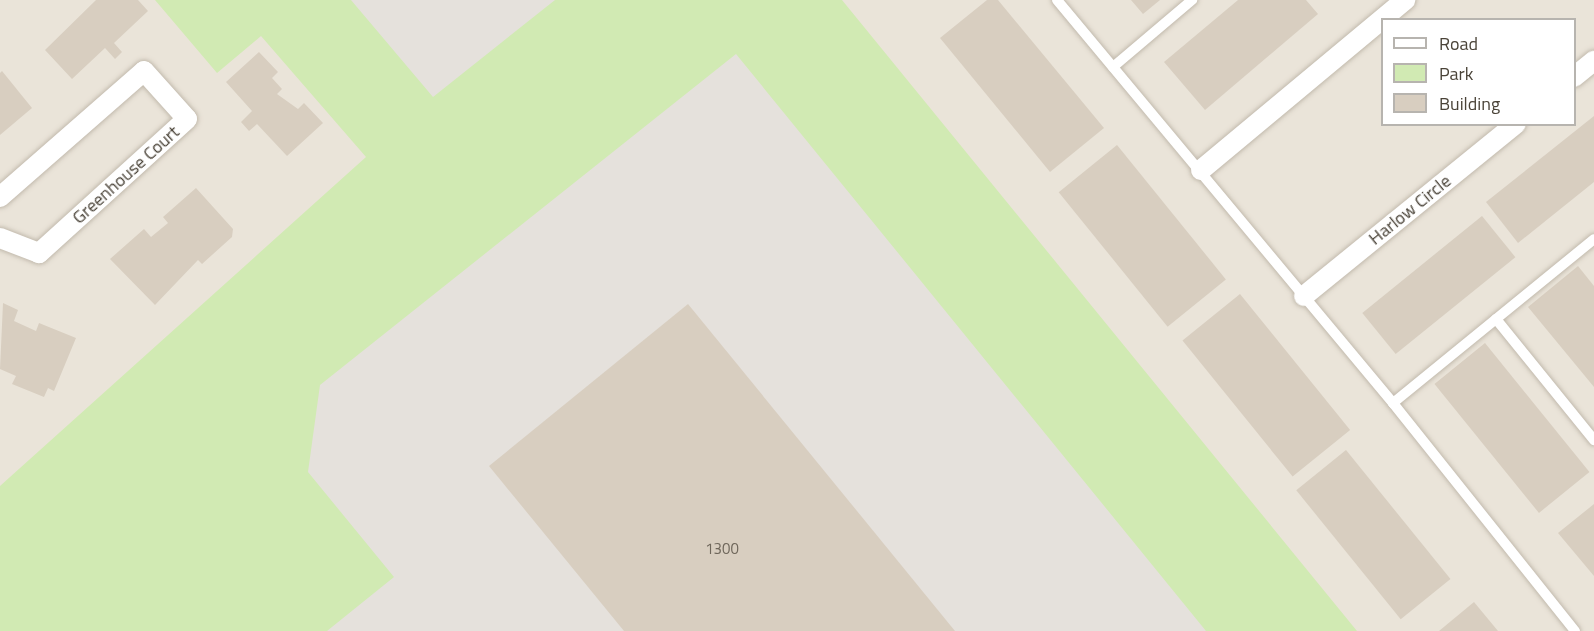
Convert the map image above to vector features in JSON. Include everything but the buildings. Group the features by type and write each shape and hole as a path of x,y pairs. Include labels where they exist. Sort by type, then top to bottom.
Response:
{"street":[{"path":"1384,18 1405,0"},
{"path":"1202,170 1381,20"},
{"path":"1576,76 1594,61"},
{"name":"Greenhouse Court","path":"0,197 144,71 187,119 39,253 0,238"},
{"name":"Harlow Circle","path":"1304,296 1514,126"}],"lane":[{"path":"1057,0 1202,170 1393,403 1575,631"},
{"path":"1113,66 1192,0"},
{"path":"1393,403 1594,240"},
{"path":"1496,319 1594,440"}],"shaded area":[{"path":"0,0 331,0 440,128 0,498"},
{"path":"331,0 798,0 1334,631 0,631 0,498 440,128"},
{"path":"798,0 1594,0 1594,631 1334,631"}],"green space":[{"path":"155,0 351,0 433,97 555,0 842,0 1357,631 1206,631 736,54 320,385 308,472 394,577 327,631 0,631 0,486 366,157 261,36 217,73"}]}
